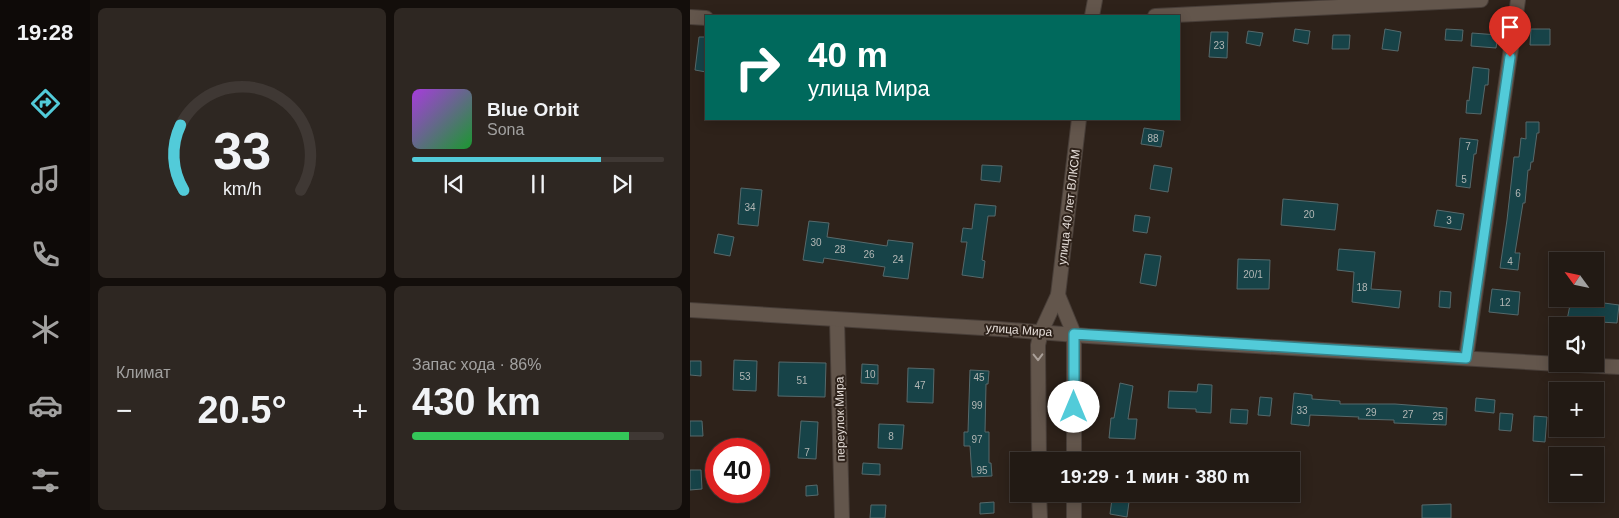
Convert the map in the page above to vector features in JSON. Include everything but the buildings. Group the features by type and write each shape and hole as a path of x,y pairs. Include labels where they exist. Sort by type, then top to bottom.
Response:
{"street":[{"path":"1092,15 1095,0"},
{"path":"1175,15 1481,0"},
{"path":"1466,358 1518,0"},
{"path":"690,17 705,18"},
{"name":"улица 40 лет ВЛКСМ","path":"1039,452 1038,345 1041,332 1058,295 1080,120"},
{"name":"улица 40 лет ВЛКСМ","path":"1058,295 1074,334 1074,452"},
{"name":"улица Мира","path":"690,310 1549,363"},
{"name":"переулок Мира","path":"838,320 842,518"},
{"name":"улица Мира","path":"1604,366 1619,367"},
{"path":"1039,502 1040,518"},
{"path":"1074,502 1074,518"}],"route":[{"path":"1074,407 1074,334 1466,358 1510,57"}]}
